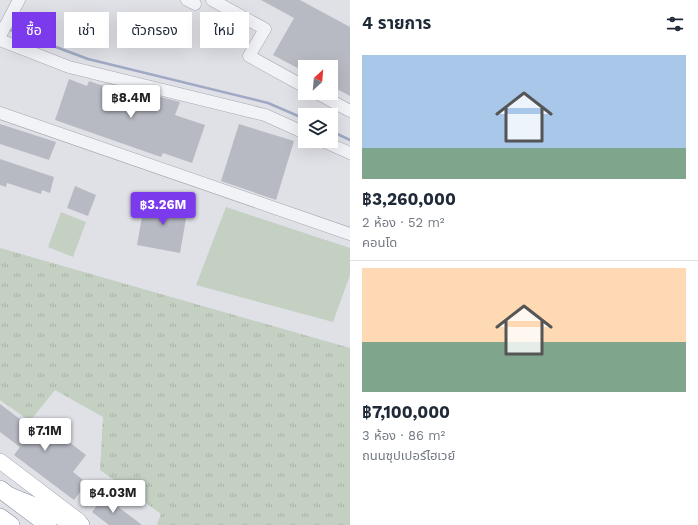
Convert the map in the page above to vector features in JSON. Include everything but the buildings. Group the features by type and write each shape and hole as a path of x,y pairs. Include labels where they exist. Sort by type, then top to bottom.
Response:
{"highway":[{"path":"5,493 48,525"},
{"path":"5,493 82,525"},
{"path":"0,517 11,525"}],"main road":[{"path":"0,461 85,525"}],"street":[{"path":"0,36 19,0"},
{"path":"212,0 264,29 249,56 298,83"},
{"path":"0,40 69,67 265,115 298,130"},
{"path":"330,100 350,111"},
{"path":"0,112 350,234"},
{"path":"338,148 350,153"}],"green space":[{"path":"226,207 350,248 350,275 333,322 196,285"},
{"path":"61,212 86,222 73,257 48,247"},
{"path":"0,248 350,348 350,525 158,525 157,524 161,514 100,470 103,417 55,390 30,421 0,400"}],"waterway":[{"path":"8,29 88,59 268,103 298,116"},
{"path":"338,134 350,140"}]}
